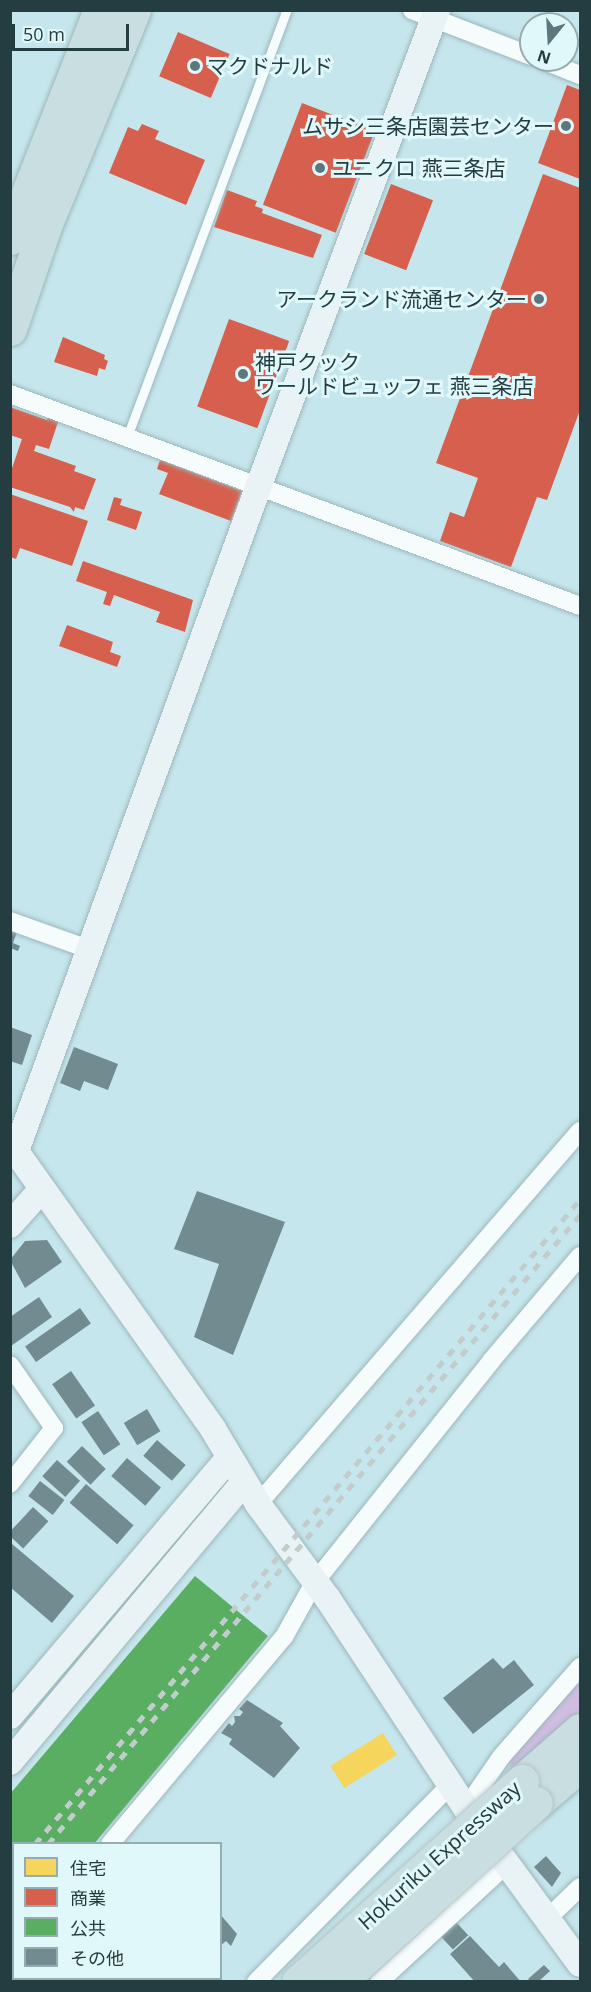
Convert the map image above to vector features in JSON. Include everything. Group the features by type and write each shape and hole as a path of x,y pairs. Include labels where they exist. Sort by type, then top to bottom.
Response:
{"highway":[{"path":"10,238 100,10"},
{"path":"10,329 45,226 134,10"},
{"name":"Hokuriku Expressway","path":"339,1982 529,1792 580,1730"},
{"name":"Hokuriku Expressway","path":"298,1982 529,1792 580,1765"}],"street":[{"path":"519,51 428,13 92,950 13,1147 41,1190 213,1429 258,1504 328,1599 466,1808 580,1964"},
{"path":"10,394 580,606"},
{"path":"10,921 92,950"},
{"path":"258,1504 580,1131"},
{"path":"10,1225 41,1190"},
{"path":"112,1842 284,1637 314,1583 491,1361 580,1256"},
{"path":"10,1365 54,1428 10,1484"},
{"path":"10,1716 230,1458"},
{"path":"14,1750 244,1482"},
{"path":"466,1808 501,1757 580,1667"},
{"path":"256,1982 451,1785"},
{"path":"379,1982 507,1864"},
{"path":"548,1919 580,1887"}],"lane":[{"path":"127,437 287,10"}],"shaded area":[{"path":"573,1683 580,1685 580,1718 511,1774 509,1756"}],"building: 住宅":[{"path":"383,1733 397,1755 344,1788 330,1766"}],"building: 商業":[{"name":"マクドナルド","path":"178,32 230,54 211,98 159,76"},
{"name":"ムサシ三条店園芸センター","path":"567,85 580,90 580,179 538,163"},
{"name":"ユニクロ 燕三条店","path":"302,103 375,131 336,233 263,205"},
{"path":"142,124 159,131 155,139 205,160 186,205 109,173 128,127 138,131"},
{"name":"アークランド流通センター","path":"543,174 580,188 580,410 547,500 537,497 511,567 440,541 450,512 464,517 478,478 436,463"},
{"path":"391,184 433,200 406,270 364,254"},
{"path":"227,190 257,201 255,206 263,209 262,213 322,235 313,258 214,227"},
{"name":"神戸クック ワールドビュッフェ 燕三条店","path":"229,319 289,341 257,428 197,406"},
{"path":"63,337 105,355 104,359 108,361 105,370 99,368 97,376 54,362"},
{"path":"10,407 47,420 48,415 59,419 49,449 36,445 34,451 76,466 74,471 96,479 84,510 75,507 74,512 70,507 10,487 10,474 22,439 10,435"},
{"path":"160,460 242,491 231,521 159,494 168,473 157,469"},
{"path":"10,494 88,521 72,566 20,548 16,559 10,557"},
{"path":"114,497 122,499 120,505 142,512 136,530 107,520"},
{"path":"83,561 193,600 185,632 156,622 160,612 114,595 110,606 103,604 107,592 76,581"},
{"path":"67,625 113,642 110,652 121,656 117,667 59,646"}],"building: 公共":[{"path":"195,1576 268,1636 96,1842 12,1842 10,1944 10,1794"}],"building: その他":[{"path":"10,930 17,932 13,943 20,946 18,951 10,948"},
{"path":"10,1027 32,1035 22,1065 10,1061"},
{"path":"74,1047 118,1064 108,1090 84,1081 80,1091 60,1083"},
{"path":"197,1191 285,1222 233,1355 194,1337 219,1264 174,1249"},
{"path":"47,1240 62,1262 25,1288 10,1260 25,1241"},
{"path":"39,1297 52,1317 11,1346 10,1317"},
{"path":"80,1308 91,1324 36,1362 25,1346"},
{"path":"71,1371 95,1405 76,1419 52,1384"},
{"path":"147,1409 160,1431 137,1445 124,1423"},
{"path":"98,1411 120,1444 104,1455 81,1422"},
{"path":"157,1440 186,1465 172,1481 143,1456"},
{"path":"82,1446 106,1469 90,1485 67,1462"},
{"path":"127,1458 161,1488 145,1506 111,1476"},
{"path":"57,1460 80,1481 65,1497 42,1476"},
{"path":"40,1481 64,1500 53,1515 28,1496"},
{"path":"86,1484 134,1525 117,1544 70,1503"},
{"path":"33,1507 48,1521 23,1548 10,1536 10,1532"},
{"path":"12,1544 74,1596 52,1623 10,1587"},
{"path":"493,1658 503,1669 514,1660 534,1685 473,1734 443,1698"},
{"path":"247,1700 283,1723 280,1726 300,1748 274,1778 229,1744 232,1739 221,1733 229,1723 232,1726 235,1722 234,1716 240,1716 243,1712 239,1709"},
{"path":"546,1856 561,1873 552,1887 534,1867"},
{"path":"222,1916 237,1934 231,1946 226,1941 222,1944"},
{"path":"456,1922 468,1935 453,1949 441,1936"},
{"path":"470,1936 499,1967 504,1962 521,1982 475,1982 450,1954"},
{"path":"544,1965 550,1971 538,1982 531,1982 528,1979"}],"railway":[{"path":"37,1842 580,1199"},
{"path":"50,1842 580,1215"}],"place":[{"name":"マクドナルド","path":"195,66"},
{"name":"ムサシ三条店園芸センター","path":"566,126"},
{"name":"ユニクロ 燕三条店","path":"320,168"},
{"name":"アークランド流通センター","path":"539,299"},
{"name":"神戸クック ワールドビュッフェ 燕三条店","path":"243,374"}]}
